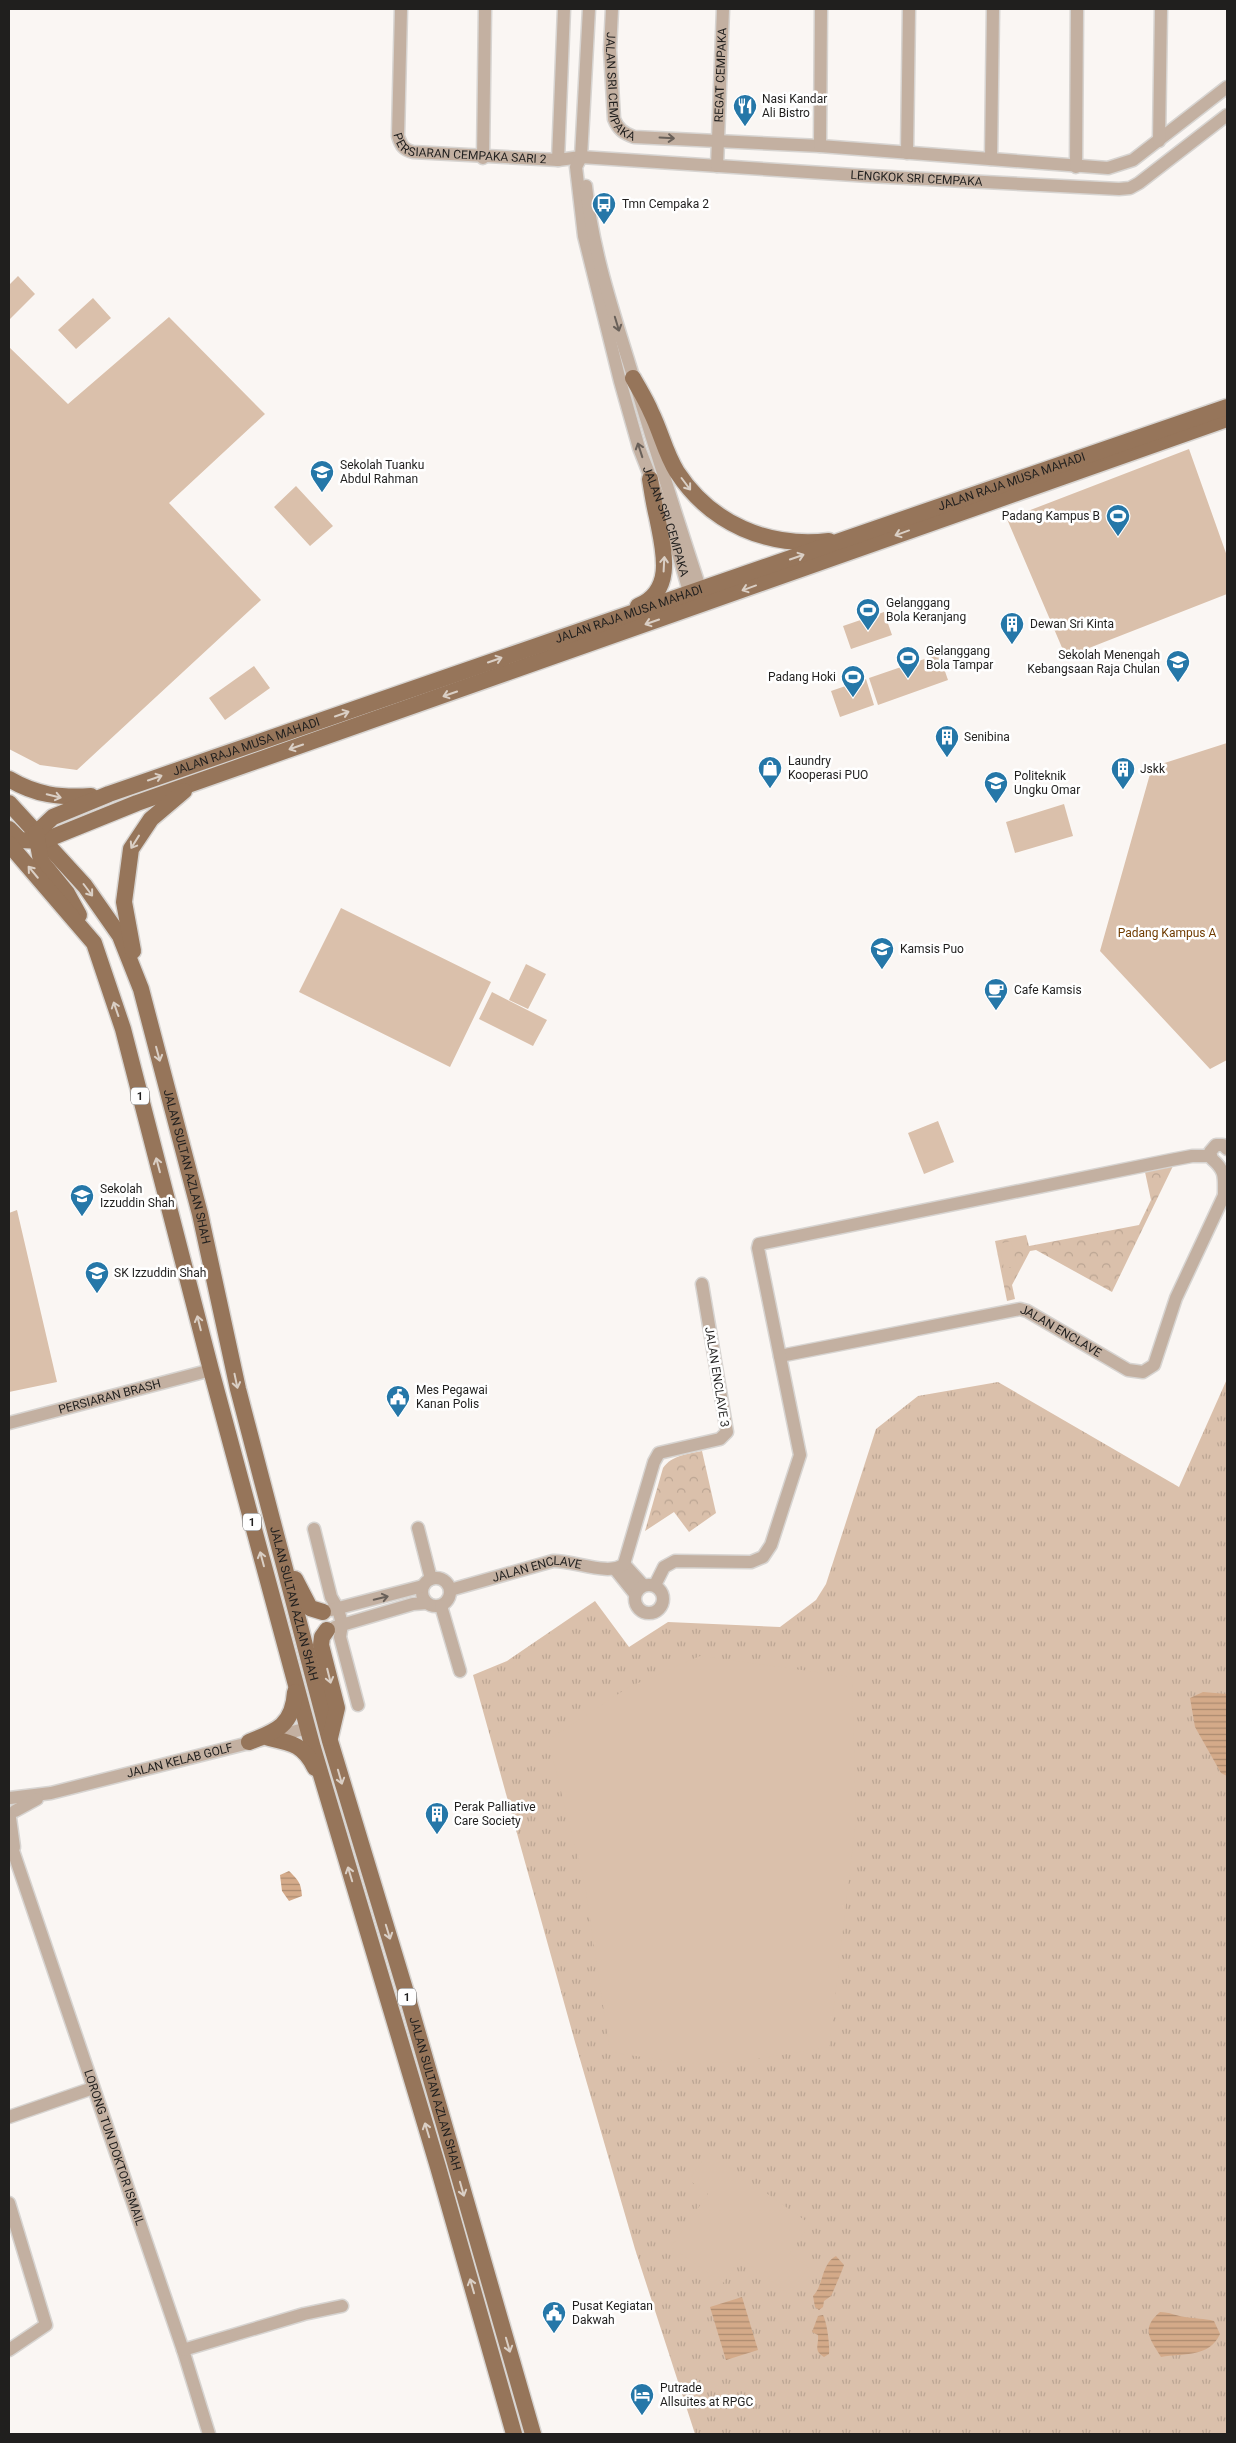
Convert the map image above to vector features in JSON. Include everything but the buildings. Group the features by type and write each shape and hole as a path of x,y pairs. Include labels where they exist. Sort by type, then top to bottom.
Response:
{"main road":[{"path":"633,378 652,412 677,471 710,511 739,529 757,535 815,543 849,539"},
{"name":"JALAN RAJA MUSA MAHADI","path":"984,498 1227,407"},
{"name":"JALAN RAJA MUSA MAHADI","path":"38,838 54,817 109,794 613,620 697,597 984,498 1227,419"},
{"path":"613,620 618,614 645,603 655,595 662,582 665,554 650,479"},
{"name":"JALAN RAJA MUSA MAHADI","path":"38,838 194,783 849,539 946,511"},
{"path":"9,779 38,792 63,798 109,794"},
{"path":"141,989 124,902 131,850 150,818 194,783"},
{"name":"JALAN SULTAN AZLAN SHAH","path":"9,803 38,838 85,886 120,936 141,989 200,1214 238,1389 330,1741 408,1999 533,2434"},
{"path":"9,829 20,840 38,838 41,860 67,893 94,943"},
{"name":"JALAN SULTAN AZLAN SHAH","path":"9,844 94,943 123,1029 211,1370 308,1728 441,2177 514,2434"},
{"path":"280,1553 305,1602 310,1608 331,1611"},
{"path":"280,1553 277,1571 312,1706 308,1728"},
{"path":"330,1741 336,1708 321,1645 335,1627"},
{"path":"249,1742 277,1731 286,1721 294,1708 293,1673"},
{"path":"269,1738 294,1744 304,1751 325,1788"}],"street":[{"name":"PERSIARAN CEMPAKA SARI 2","path":"401,9 398,136 406,150 483,158 558,160 581,157"},
{"path":"483,158 485,9"},
{"path":"558,160 564,9"},
{"name":"JALAN SRI CEMPAKA","path":"590,9 581,157 576,167 584,236 620,381 650,479 697,597"},
{"name":"JALAN SRI CEMPAKA","path":"612,9 610,50 614,119 618,127 625,134 634,137 718,140"},
{"name":"REGAT CEMPAKA","path":"717,166 723,9"},
{"path":"820,146 821,9"},
{"path":"908,153 909,9"},
{"path":"991,159 993,9"},
{"path":"1076,167 1078,9"},
{"path":"1159,141 1161,9"},
{"path":"588,51 610,50"},
{"path":"718,140 1108,168 1121,166 1159,141 1227,86"},
{"name":"LENGKOK SRI CEMPAKA","path":"581,157 869,176 1119,189 1130,188 1139,183 1227,115"},
{"name":"JALAN SRI CEMPAKA","path":"581,157 585,164 587,201 600,266 697,597"},
{"name":"JALAN ENCLAVE","path":"1223,1153 1226,1192 1176,1298 1154,1365 1143,1372 1128,1370 1027,1311 1020,1309 780,1356 758,1248 759,1244 1192,1156 1223,1153"},
{"name":"JALAN ENCLAVE 3","path":"620,1566 654,1462 659,1454 720,1439 727,1432 702,1284"},
{"path":"620,1566 645,1588 664,1567 675,1561 751,1562 763,1557 771,1546 800,1455 780,1356"},
{"name":"PERSIARAN BRASH","path":"9,1423 211,1370"},
{"path":"418,1528 427,1582 422,1595 427,1603"},
{"path":"314,1529 331,1597 331,1611 340,1637 358,1706"},
{"name":"JALAN ENCLAVE","path":"450,1590 554,1561 566,1560 620,1566"},
{"path":"331,1611 441,1579 450,1590 448,1599 441,1606"},
{"path":"335,1627 413,1604 427,1603 441,1606"},
{"path":"441,1606 460,1671"},
{"name":"JALAN KELAB GOLF","path":"10,1798 51,1793 308,1728"},
{"name":"JALAN KELAB GOLF","path":"11,1816 51,1793"},
{"name":"LORONG TUN DOKTOR ISMAIL","path":"10,1798 10,1832 17,1861"},
{"name":"LORONG TUN DOKTOR ISMAIL","path":"9,1839 184,2350 209,2434"},
{"path":"9,2117 93,2088"},
{"path":"9,2203 46,2325 9,2350"},
{"path":"184,2350 304,2314 342,2306"}],"green space":[{"path":"18,276 35,294 9,320 9,285"},
{"path":"93,298 111,318 76,349 58,330"},
{"path":"169,317 265,414 169,503 261,600 77,770 40,765 9,749 9,347 68,404"},
{"name":"Padang Kampus B","path":"1189,449 1227,556 1227,594 1066,657 1007,519"},
{"path":"296,486 333,526 310,546 274,507"},
{"name":"Gelanggang Bola Keranjang","path":"884,612 892,635 851,649 843,626"},
{"name":"Gelanggang Bola Tampar","path":"939,654 948,680 878,705 869,678"},
{"path":"254,666 270,688 225,720 209,698"},
{"name":"Padang Hoki","path":"866,679 874,705 840,717 831,691"},
{"name":"Padang Kampus A","path":"1227,743 1227,1060 1210,1069 1100,951 1152,767"},
{"path":"1064,804 1073,836 1015,853 1006,822"},
{"path":"341,908 491,982 450,1067 299,992"},
{"path":"526,964 546,974 528,1009 509,1000"},
{"path":"492,992 547,1020 533,1046 479,1019"},
{"path":"938,1121 954,1162 924,1174 908,1133"},
{"path":"1173,1166 1112,1292 1036,1250 1030,1251 1012,1285 1015,1299 1007,1301 995,1241 1026,1235 1029,1246 1139,1225 1151,1200 1145,1172"},
{"path":"17,1210 57,1382 9,1392 9,1213"},
{"path":"1011,1241 1017,1266 1004,1268 999,1244"},
{"path":"1227,1379 1227,2434 695,2434 635,2249 575,2042 473,1675 507,1661 595,1601 629,1647 668,1622 780,1627 816,1600 826,1584 876,1429 918,1396 998,1382 1179,1487"},
{"path":"702,1451 716,1513 689,1532 674,1512 645,1531 663,1468 671,1460 686,1454"},
{"path":"700,1656 852,1677 856,1820 829,2047 739,2062 687,2064 610,2052 585,1885 548,1740 629,1687"},
{"path":"708,2152 810,2224 789,2253 809,2268 789,2294 741,2258 723,2283 671,2247 708,2194 689,2180"}],"shaded area":[{"path":"1203,1692 1227,1694 1227,1776 1221,1773 1195,1727 1190,1698"},
{"path":"289,1871 301,1887 302,1896 289,1901 282,1891 280,1875"},
{"path":"836,2256 844,2265 831,2296 824,2301 823,2307 819,2310 815,2307 813,2296 817,2291 825,2269"},
{"path":"742,2297 758,2350 726,2360 710,2307"},
{"path":"1160,2312 1214,2321 1220,2334 1215,2342 1202,2351 1161,2357 1150,2339 1149,2333 1150,2323"},
{"path":"823,2315 829,2340 829,2354 824,2357 818,2350 818,2335 812,2332 818,2316"}],"place":[{"name":"Nasi Kandar Ali Bistro","path":"745,127"},
{"name":"Tmn Cempaka 2","path":"604,225"},
{"name":"Sekolah Tuanku Abdul Rahman","path":"322,493"},
{"name":"Padang Kampus B","path":"1118,537"},
{"name":"Gelanggang Bola Keranjang","path":"868,631"},
{"name":"Dewan Sri Kinta","path":"1012,645"},
{"name":"Gelanggang Bola Tampar","path":"908,679"},
{"name":"Sekolah Menengah Kebangsaan Raja Chulan","path":"1178,683"},
{"name":"Padang Hoki","path":"853,698"},
{"name":"Senibina","path":"947,758"},
{"name":"Laundry Kooperasi PUO","path":"770,789"},
{"name":"Jskk","path":"1123,790"},
{"name":"Politeknik Ungku Omar","path":"996,804"},
{"name":"Kamsis Puo","path":"882,970"},
{"name":"Cafe Kamsis","path":"996,1011"},
{"name":"Sekolah Izzuddin Shah","path":"82,1217"},
{"name":"SK Izzuddin Shah","path":"97,1294"},
{"name":"Mes Pegawai Kanan Polis","path":"398,1418"},
{"name":"Perak Palliative Care Society","path":"437,1835"},
{"name":"Pusat Kegiatan Dakwah","path":"554,2334"},
{"name":"Putrade Allsuites at RPGC","path":"642,2416"}]}
